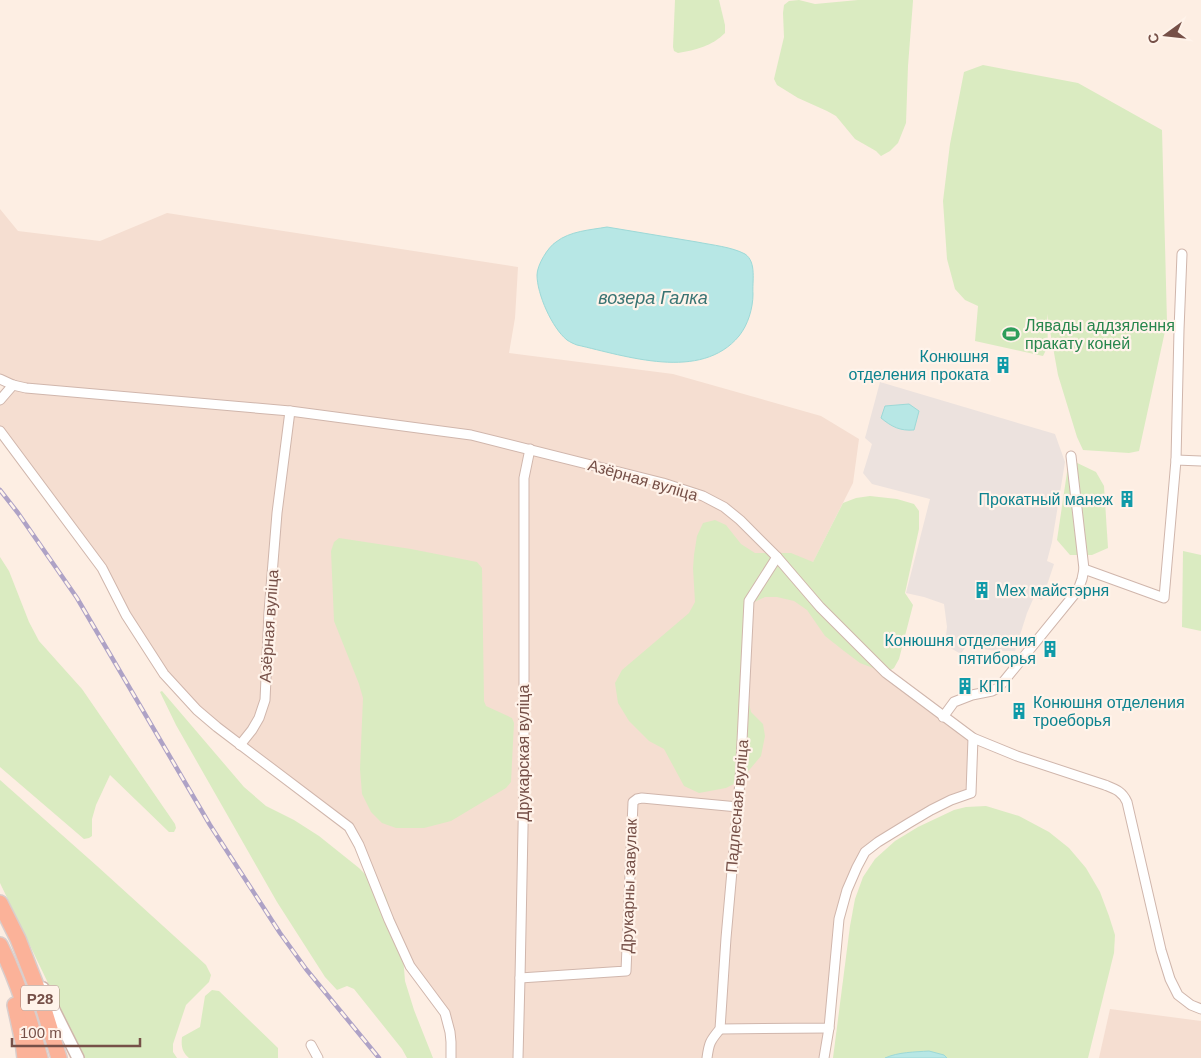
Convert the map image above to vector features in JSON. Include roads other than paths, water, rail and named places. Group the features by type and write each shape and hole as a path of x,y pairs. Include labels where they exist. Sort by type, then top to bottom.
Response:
{"highway":[{"name":"Р28","path":"0,903 18,939 39,993 59,1058"},
{"name":"Р28","path":"0,945 19,989 40,1058"},
{"path":"0,961 15,1006 25,1058"}],"street":[{"path":"1084,569 1164,598 1176,460 1182,254"},
{"name":"Азёрная вуліца","path":"0,380 26,388 290,411 471,434 663,483 703,496 724,507 740,520 777,557 820,607 886,673 972,738 1017,756 1105,785 1118,790 1124,795 1160,950 1170,979 1178,995 1191,1005 1201,1009"},
{"path":"0,400 13,385"},
{"name":"Азёрная вуліца","path":"240,745 259,718 265,700 269,612 277,513 290,411"},
{"path":"0,431 102,568 126,615 164,674 197,710 240,745 349,827 359,844 389,920 410,966 444,1013 450,1032 450,1058"},
{"name":"Друкарская вуліца","path":"518,1058 524,779 524,478 530,449"},
{"path":"944,717 954,702 992,692 998,688 1078,590 1084,569 1071,456"},
{"path":"1176,460 1201,461"},
{"name":"Падлесная вуліца","path":"708,1058 708,1048 711,1040 720,1029 740,780 749,601 777,557"},
{"path":"824,1058 829,1028 839,919 856,867 865,852 878,842 909,822 951,800 972,792 972,738"},
{"name":"Друкарны завулак","path":"520,978 626,971 633,802 642,798 738,807"},
{"path":"18,939 78,1058"},
{"path":"720,1029 829,1028"},
{"path":"310,1045 318,1058"}],"water":[{"name":"возера Галка","path":"607,227 722,247 745,254 753,267 753,299 747,322 739,336 723,350 705,358 684,362 662,362 618,355 577,345 567,340 561,335 546,310 538,283 539,266 553,244 567,235"},
{"path":"909,404 919,411 914,430 896,428 881,418 885,406"},
{"path":"929,1051 944,1055 947,1058 885,1058 901,1053"}],"railway":[{"path":"0,490 77,598 210,825 280,933 306,969 379,1058"}],"place":[{"name":"Лявады аддзялення пракату коней","path":"1011,334"},
{"name":"Конюшня отделения проката","path":"1003,365"},
{"name":"Прокатный манеж","path":"1127,499"},
{"name":"Мех майстэрня","path":"982,590"},
{"name":"Конюшня отделения пятиборья","path":"1050,649"},
{"name":"КПП","path":"965,686"},
{"name":"Конюшня отделения троеборья","path":"1019,711"}]}
